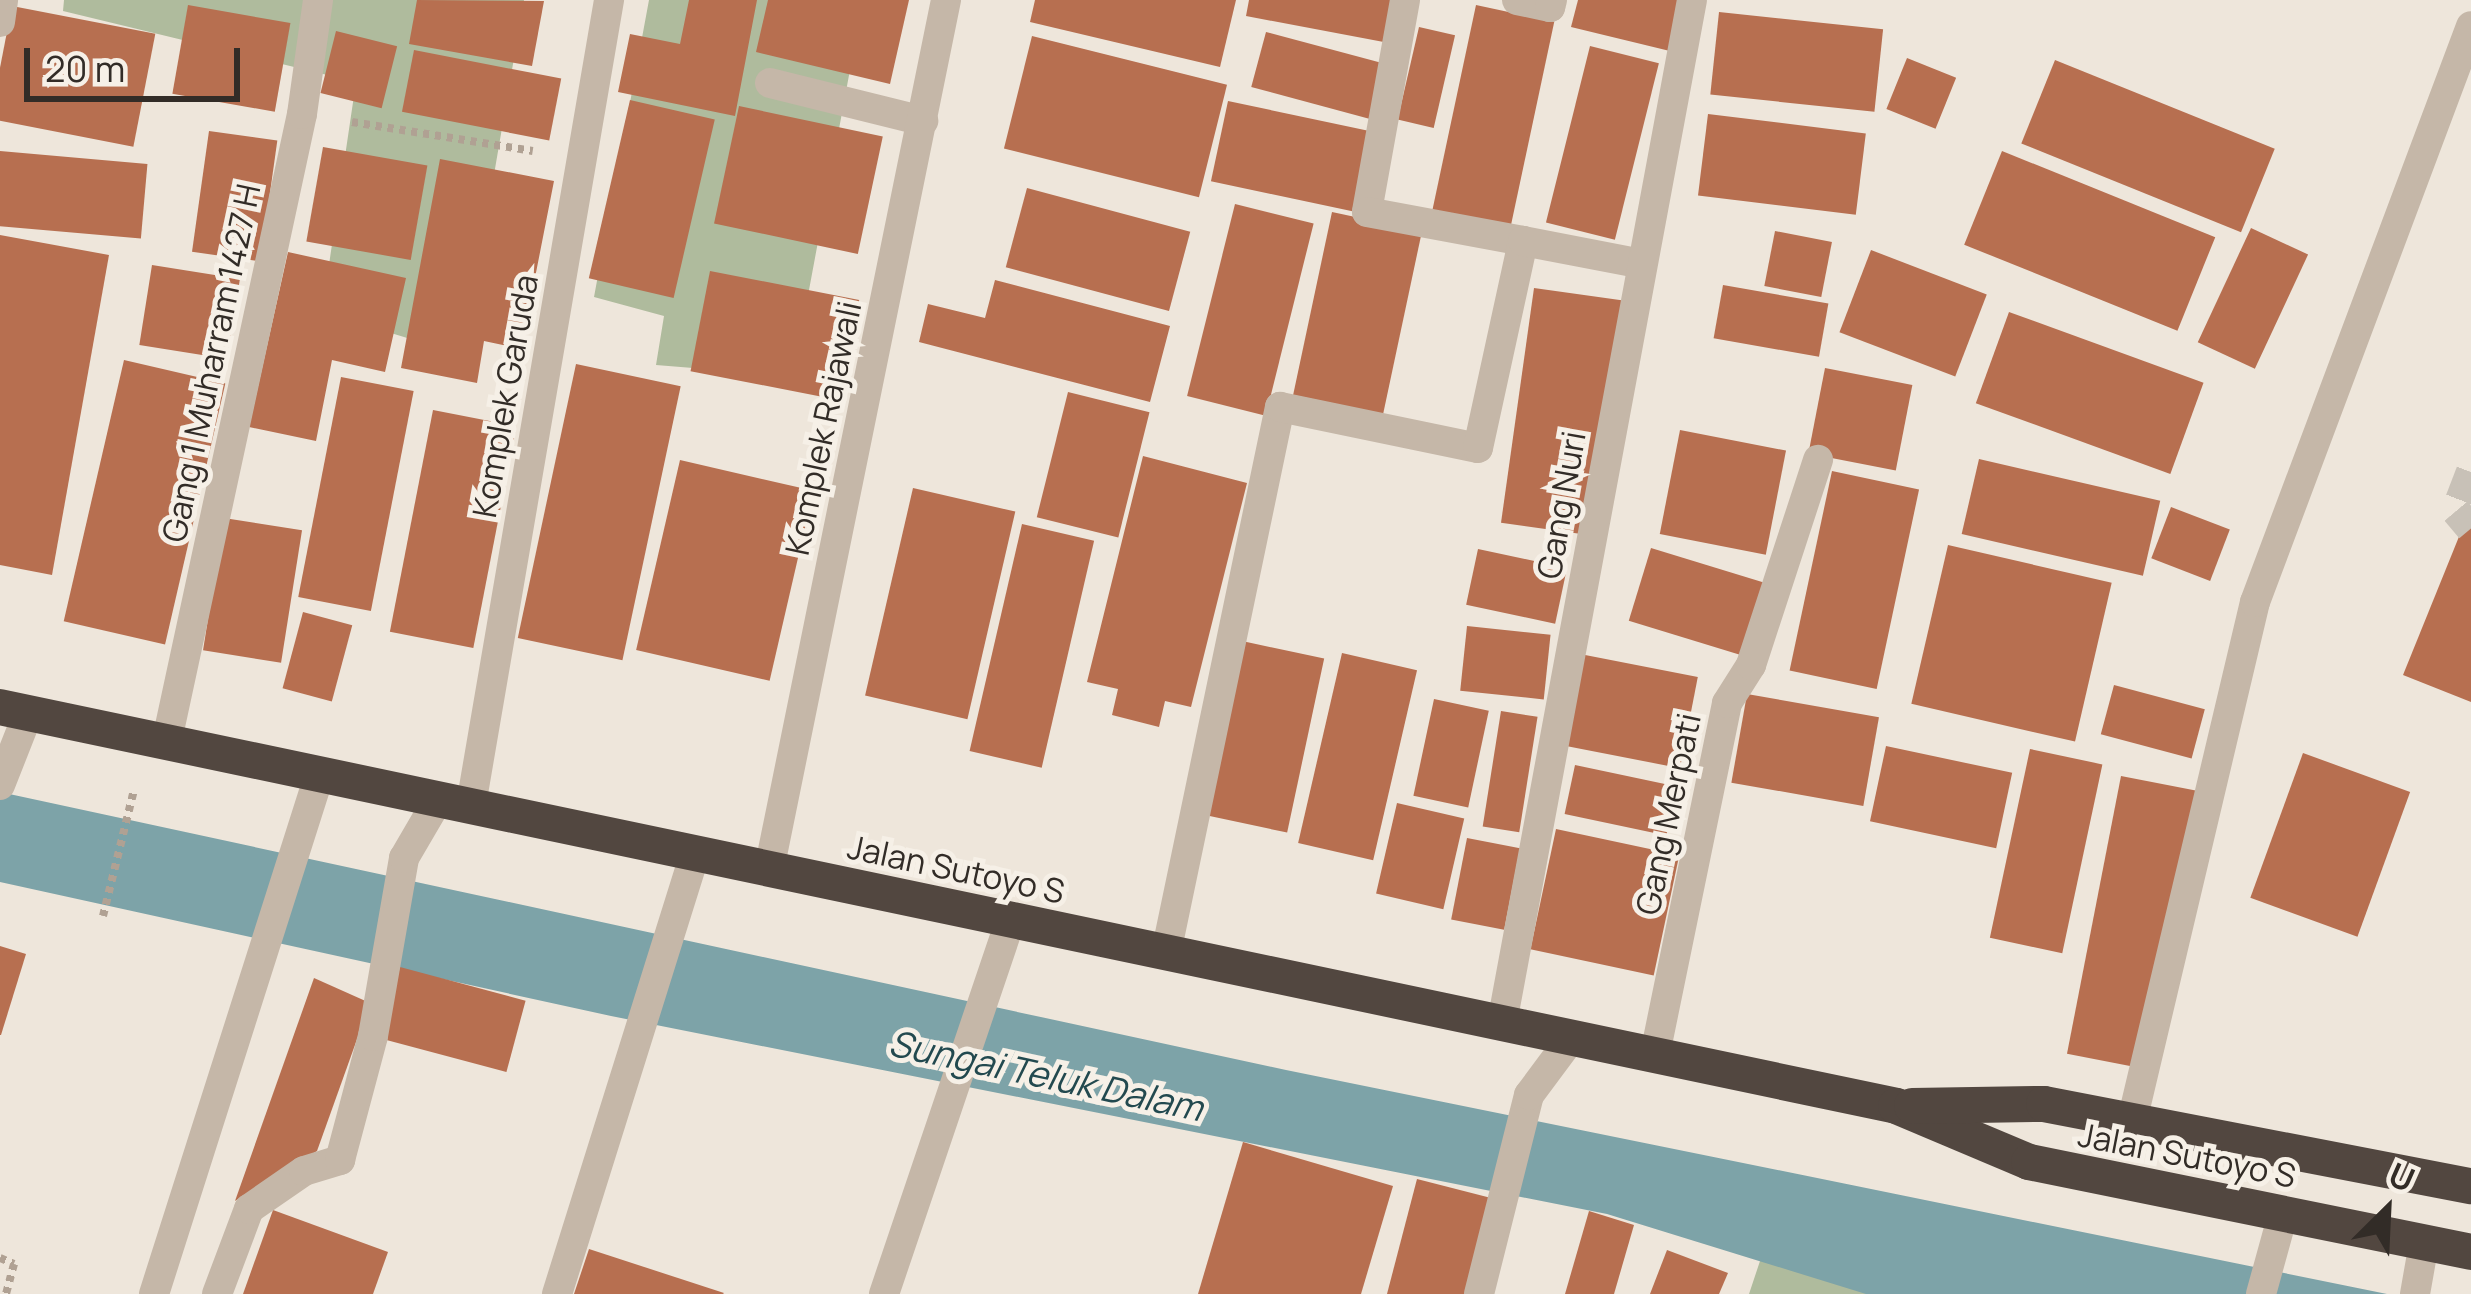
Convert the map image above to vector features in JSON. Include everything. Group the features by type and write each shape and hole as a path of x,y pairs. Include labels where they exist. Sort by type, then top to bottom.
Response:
{"highway":[{"name":"Jalan Sutoyo S","path":"14,711 1896,1106 2030,1162 2471,1252"},
{"name":"Jalan Sutoyo S","path":"1896,1106 2044,1104 2471,1186"}],"street":[{"path":"0,22 3,0"},
{"name":"Gang 1 Muharram 1427 H","path":"167,740 302,114 318,0"},
{"name":"Komplek Garuda","path":"455,801 609,0"},
{"name":"Komplek Rajawali","path":"769,870 946,0"},
{"path":"1405,0 1367,212 1642,265"},
{"path":"1517,0 1550,7 1552,0"},
{"name":"Gang Nuri","path":"1502,1023 1692,0"},
{"path":"2132,1121 2255,602 2471,26"},
{"path":"770,83 923,122"},
{"path":"1166,952 1280,407 1478,448 1523,241"},
{"name":"Gang Merpati","path":"1655,1054 1727,704 1751,664 1819,460"},
{"path":"2,779 14,711"},
{"path":"154,1294 265,955 296,833 320,773"},
{"path":"217,1294 249,1209 304,1171 340,1160 373,1036 378,976 404,858 455,801"},
{"path":"557,1294 695,854"},
{"path":"884,1294 985,980 1010,921"},
{"path":"1479,1294 1529,1095 1572,1037"},
{"path":"2261,1294 2283,1214"},
{"path":"2415,1291 2424,1243"}],"path":[{"path":"302,114 582,158"},
{"path":"103,916 132,796"},
{"path":"0,1258 14,1264 6,1294"}],"green space":[{"path":"64,0 524,0 463,355 322,312 356,82 63,11"},
{"path":"649,0 863,0 793,376 656,365 664,316 594,297"},
{"path":"1763,1252 1973,1294 1749,1294"}],"water":[{"name":"Sungai Teluk Dalam","path":"0,792 1286,1070 2387,1294 1866,1294 1607,1214 611,1016 0,882"}],"building":[{"path":"417,0 544,1 532,66 409,44"},
{"path":"689,0 757,0 735,116 618,92 630,34 680,44"},
{"path":"768,0 909,0 890,84 756,52"},
{"path":"1035,0 1236,0 1220,67 1030,22"},
{"path":"1249,0 1396,0 1389,43 1246,16"},
{"path":"1578,0 1686,0 1674,52 1571,27"},
{"path":"188,5 290,23 275,112 172,94"},
{"path":"1476,5 1554,22 1509,235 1431,218"},
{"path":"12,6 155,34 133,147 0,121 0,68"},
{"path":"1719,12 1883,29 1874,112 1710,95"},
{"path":"1419,27 1455,35 1434,128 1398,120"},
{"path":"336,31 397,46 382,108 321,93"},
{"path":"1266,32 1385,64 1370,119 1251,87"},
{"path":"1032,36 1227,85 1199,197 1004,149"},
{"path":"1590,46 1659,63 1615,240 1546,223"},
{"path":"414,50 561,79 549,140 402,112"},
{"path":"1907,58 1956,78 1936,129 1886,109"},
{"path":"2055,60 2275,149 2241,232 2021,143"},
{"path":"630,100 715,120 674,298 589,278"},
{"path":"1228,101 1372,132 1355,212 1211,181"},
{"path":"739,106 883,137 858,254 714,223"},
{"path":"1708,114 1866,133 1856,215 1698,195"},
{"path":"209,131 277,141 260,261 192,252"},
{"path":"323,147 427,165 411,260 306,242"},
{"path":"0,151 147,164 141,239 0,226"},
{"path":"2002,151 2215,237 2177,331 1964,245"},
{"path":"440,159 554,181 521,349 484,341 477,383 401,368"},
{"path":"1027,188 1190,232 1169,311 1006,267"},
{"path":"1235,204 1314,224 1266,416 1187,396"},
{"path":"1332,212 1422,231 1383,414 1293,395"},
{"path":"2251,228 2308,255 2255,369 2198,342"},
{"path":"1775,231 1832,242 1821,297 1764,286"},
{"path":"0,235 109,255 52,575 0,565"},
{"path":"1871,250 1987,294 1955,377 1839,332"},
{"path":"288,252 406,278 385,372 332,360 316,441 249,427"},
{"path":"152,265 240,279 227,359 139,345"},
{"path":"710,271 859,300 840,400 691,371"},
{"path":"995,280 1170,326 1150,402 919,342 928,304 985,318"},
{"path":"1723,285 1828,304 1819,357 1714,338"},
{"path":"1534,288 1625,301 1592,535 1501,523"},
{"path":"2009,312 2204,383 2170,474 1976,403"},
{"path":"124,360 225,383 165,645 64,621"},
{"path":"576,364 681,386 622,660 518,638"},
{"path":"1825,368 1912,385 1896,470 1808,453"},
{"path":"341,377 414,391 371,611 298,597"},
{"path":"1068,392 1150,412 1118,537 1037,517"},
{"path":"433,410 516,426 473,648 390,632"},
{"path":"1680,430 1786,451 1766,555 1660,534"},
{"path":"1143,456 1247,483 1191,707 1165,701 1159,727 1112,715 1118,689 1087,682"},
{"path":"1979,459 2160,501 2143,576 1962,534"},
{"path":"680,460 813,491 770,681 636,650"},
{"path":"1832,471 1919,490 1877,689 1790,671"},
{"path":"913,488 1015,512 967,719 865,696"},
{"path":"2171,507 2230,530 2210,581 2151,558"},
{"path":"2471,507 2471,702 2403,675"},
{"path":"224,518 302,530 281,663 203,650"},
{"path":"1022,524 1094,541 1042,768 970,751"},
{"path":"1948,545 2112,583 2075,742 1911,704"},
{"path":"1651,548 1769,584 1746,657 1629,621"},
{"path":"1478,549 1567,568 1555,624 1466,605"},
{"path":"303,612 352,625 332,702 283,688"},
{"path":"1467,626 1551,635 1544,699 1460,691"},
{"path":"1242,641 1324,658 1287,833 1205,815"},
{"path":"1342,653 1417,670 1373,860 1298,843"},
{"path":"1580,654 1698,677 1680,768 1562,745"},
{"path":"2114,685 2205,709 2192,759 2101,734"},
{"path":"1747,694 1879,717 1863,806 1731,783"},
{"path":"1434,699 1489,711 1468,807 1413,796"},
{"path":"1501,711 1538,717 1519,832 1483,827"},
{"path":"1886,746 2012,773 1996,848 1870,821"},
{"path":"2030,749 2102,764 2062,953 1990,938"},
{"path":"2303,753 2410,792 2357,937 2250,898"},
{"path":"1575,765 1677,787 1666,836 1565,814"},
{"path":"2121,776 2196,791 2142,1068 2067,1054"},
{"path":"1397,803 1464,819 1443,909 1376,894"},
{"path":"1556,829 1679,855 1654,976 1530,949"},
{"path":"1467,838 1520,848 1504,930 1451,919"},
{"path":"0,946 26,954 1,1035 0,1035"},
{"path":"400,967 526,1001 506,1072 381,1038"},
{"path":"314,978 370,1003 317,1151 235,1201"},
{"path":"1243,1142 1393,1186 1361,1294 1198,1294"},
{"path":"1417,1179 1495,1199 1470,1294 1387,1294"},
{"path":"273,1210 388,1252 373,1294 243,1294"},
{"path":"1589,1211 1634,1225 1614,1294 1565,1294"},
{"path":"589,1249 724,1293 574,1294"},
{"path":"1667,1250 1728,1273 1719,1294 1650,1294"}],"tunnel":[{"path":"2471,472 2456,511 2471,529"}]}
